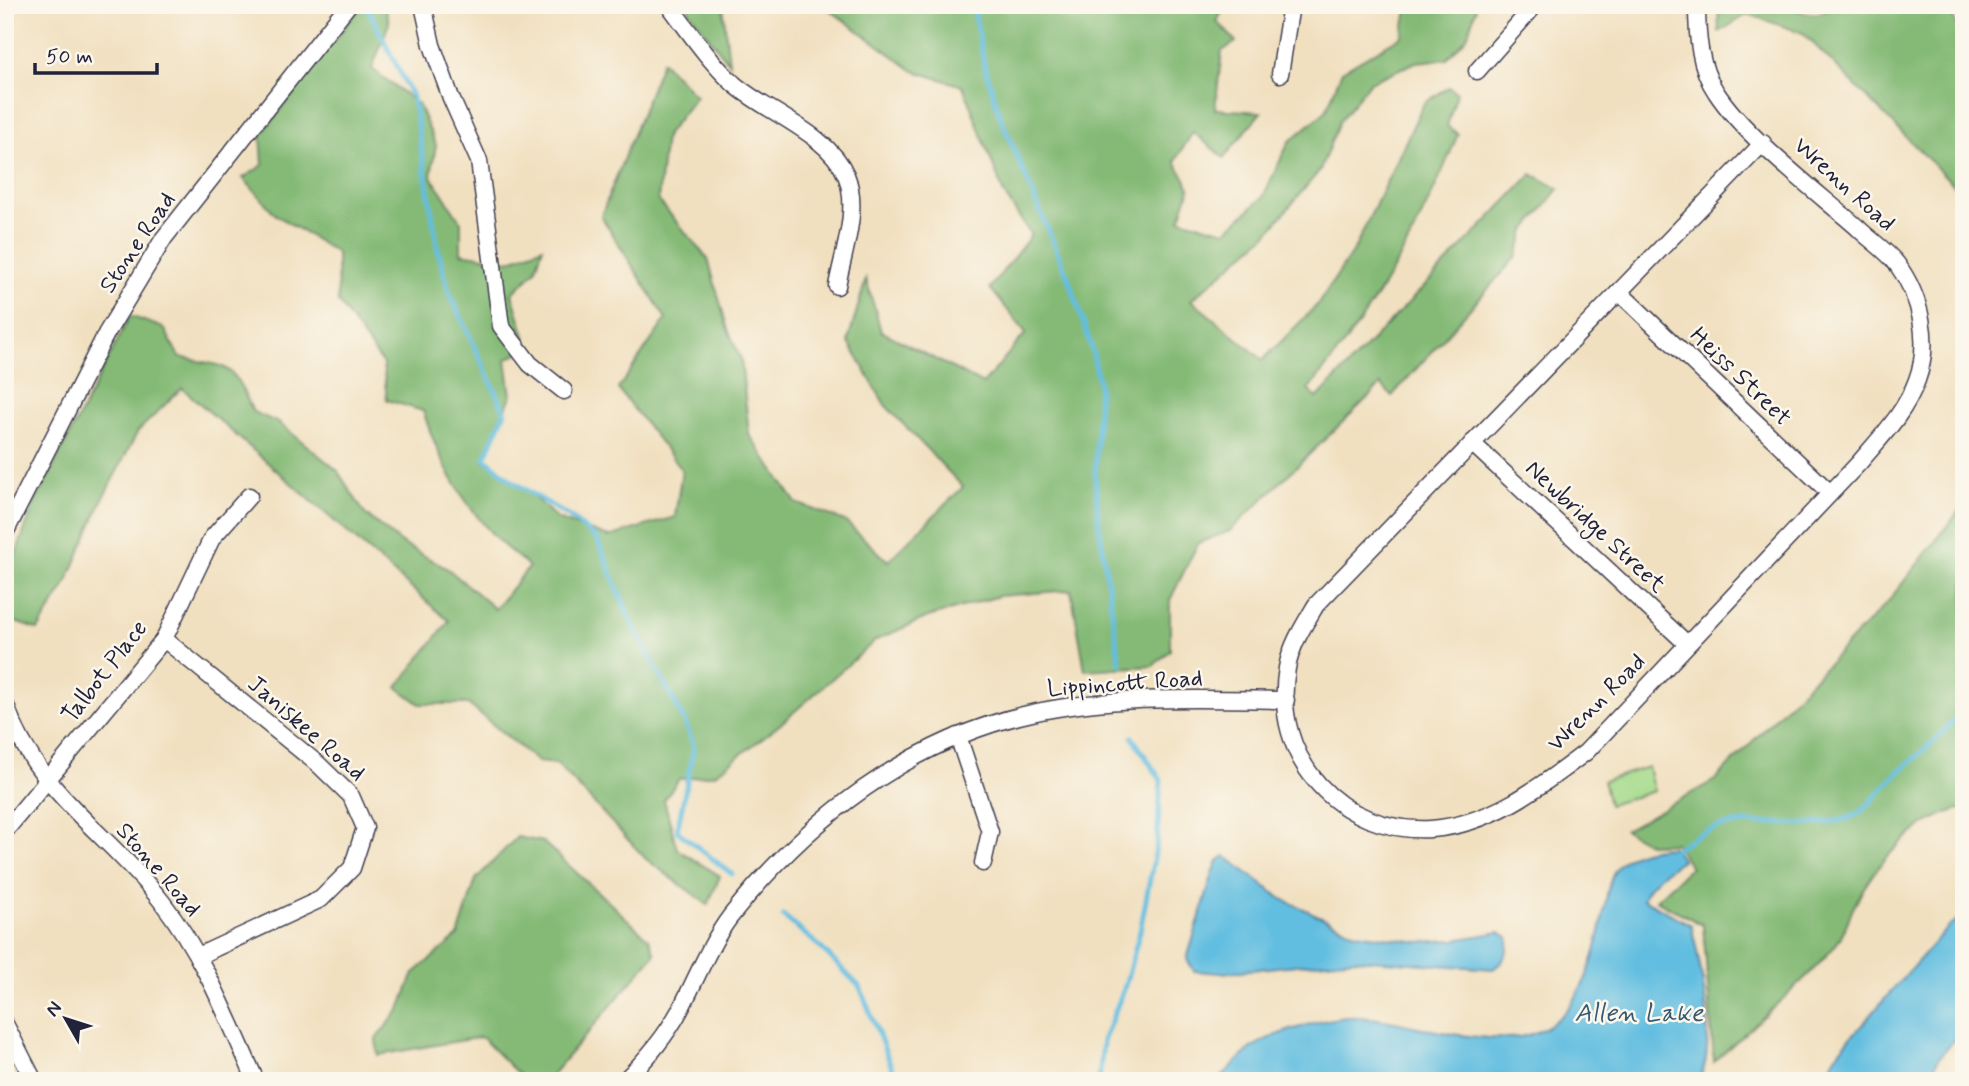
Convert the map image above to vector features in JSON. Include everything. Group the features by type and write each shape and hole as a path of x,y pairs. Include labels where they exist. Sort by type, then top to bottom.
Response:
{"street":[{"name":"Stone Road","path":"5,533 106,334 164,238 348,5"},
{"path":"423,5 432,45 451,98 479,161 501,326 530,364 564,391"},
{"path":"669,5 713,64 737,86 823,145 846,176 851,205 837,286"},
{"path":"1280,74 1291,5"},
{"path":"1477,71 1535,5"},
{"name":"Wrenn Road","path":"1697,5 1700,50 1715,91 1763,143 1896,263 1912,290 1921,318 1924,351 1917,381 1898,417 1830,493 1586,752 1545,783 1515,803 1478,818 1432,829 1382,826 1342,806 1311,778 1292,742 1286,700 1287,668 1298,635 1316,605 1763,143"},
{"name":"Heiss Street","path":"1619,292 1830,493"},
{"name":"Newbridge Street","path":"1472,443 1687,644"},
{"name":"Talbot Place","path":"5,831 163,639 212,538 248,496"},
{"name":"Janiskee Road","path":"163,639 319,765 351,796 365,828 352,869 321,899 198,956"},
{"name":"Lippincott Road","path":"624,1081 642,1064 678,1013 728,920 756,885 806,835 865,786 919,753 958,736 1032,713 1094,705 1286,700"},
{"name":"Stone Road","path":"5,703 46,781 160,899 198,956 256,1081"},
{"path":"958,736 990,832 983,863"},
{"path":"5,1024 34,1081"}],"green space":[{"path":"362,5 385,5 389,23 372,69 418,104 436,145 431,176 461,222 461,253 509,261 543,247 535,271 512,294 529,349 506,359 511,396 484,460 525,488 557,519 609,537 675,517 682,470 618,389 666,319 601,216 662,61 696,96 665,137 658,200 708,259 727,327 741,359 749,434 796,503 845,521 888,561 963,487 885,405 848,341 866,279 881,331 983,384 1026,333 990,288 1031,235 1004,194 963,86 914,71 823,5 968,5 975,9 983,5 1226,5 1217,21 1236,42 1222,51 1215,109 1261,112 1224,158 1193,132 1175,161 1190,188 1180,219 1226,231 1263,197 1289,142 1326,111 1342,71 1402,36 1408,5 1474,5 1476,9 1467,37 1447,59 1416,62 1370,82 1339,122 1320,170 1267,234 1191,300 1263,360 1318,304 1355,248 1424,103 1449,87 1457,93 1447,126 1458,134 1443,170 1411,237 1375,299 1308,390 1317,398 1532,174 1559,189 1525,231 1517,256 1392,396 1381,385 1230,531 1198,543 1170,600 1170,650 1153,666 1085,670 1071,590 999,596 928,617 876,640 778,726 715,774 679,779 664,800 677,849 720,876 708,905 646,859 557,764 538,762 468,704 420,704 397,687 449,621 182,388 138,431 104,496 65,586 38,630 7,619 12,564 34,505 130,316 164,328 179,357 210,363 227,370 239,383 253,412 279,423 337,470 365,514 401,543 448,569 495,609 529,567 496,538 461,494 436,446 423,411 387,400 383,364 338,302 337,253 276,215 243,178 263,165 261,135"},
{"path":"691,5 723,5 729,63 688,10"},
{"path":"1718,5 1776,5 1820,13 1834,5 1945,5 1964,36 1964,195 1803,33 1748,14 1719,32"},
{"path":"1964,505 1964,808 1930,821 1886,858 1864,888 1841,938 1834,947 1714,1062 1703,925 1656,900 1691,867 1674,843 1650,844 1625,830 1715,780 1886,604"},
{"path":"1648,767 1654,791 1609,805 1603,781"},
{"path":"517,837 543,842 649,939 655,954 550,1077 525,1081 481,1037 378,1055 376,1039 400,1009 414,973 458,936 476,879"}],"water":[{"name":"Allen Lake","path":"1672,847 1682,860 1659,877 1643,899 1691,925 1706,1005 1707,1049 1698,1081 1218,1081 1253,1047 1262,1042 1289,1031 1348,1017 1373,1018 1486,1038 1512,1038 1537,1032 1565,1012 1584,983 1596,950 1610,884 1618,866 1629,857 1650,849"},
{"path":"1225,856 1282,899 1356,933 1419,942 1454,940 1500,932 1508,937 1507,951 1493,969 1355,959 1221,973 1194,971 1187,959 1213,873 1218,861"},
{"path":"1964,916 1964,1027 1938,1059 1928,1081 1822,1081 1839,1051 1947,928"}],"waterway":[{"path":"973,5 984,64 1000,116 1070,282 1092,349 1099,385 1095,476 1099,525 1120,664"},
{"path":"368,9 413,98 438,250 449,292 505,412 485,458 512,481 570,517 597,539 631,621 685,722 694,747 677,831 732,874"},
{"path":"1671,853 1714,828 1755,823 1821,823 1852,817 1864,809 1938,737 1964,707"},
{"path":"1099,1081 1103,1041 1124,989 1140,931 1157,842 1161,780 1132,737"},
{"path":"783,916 818,945 860,987 897,1081"}]}
